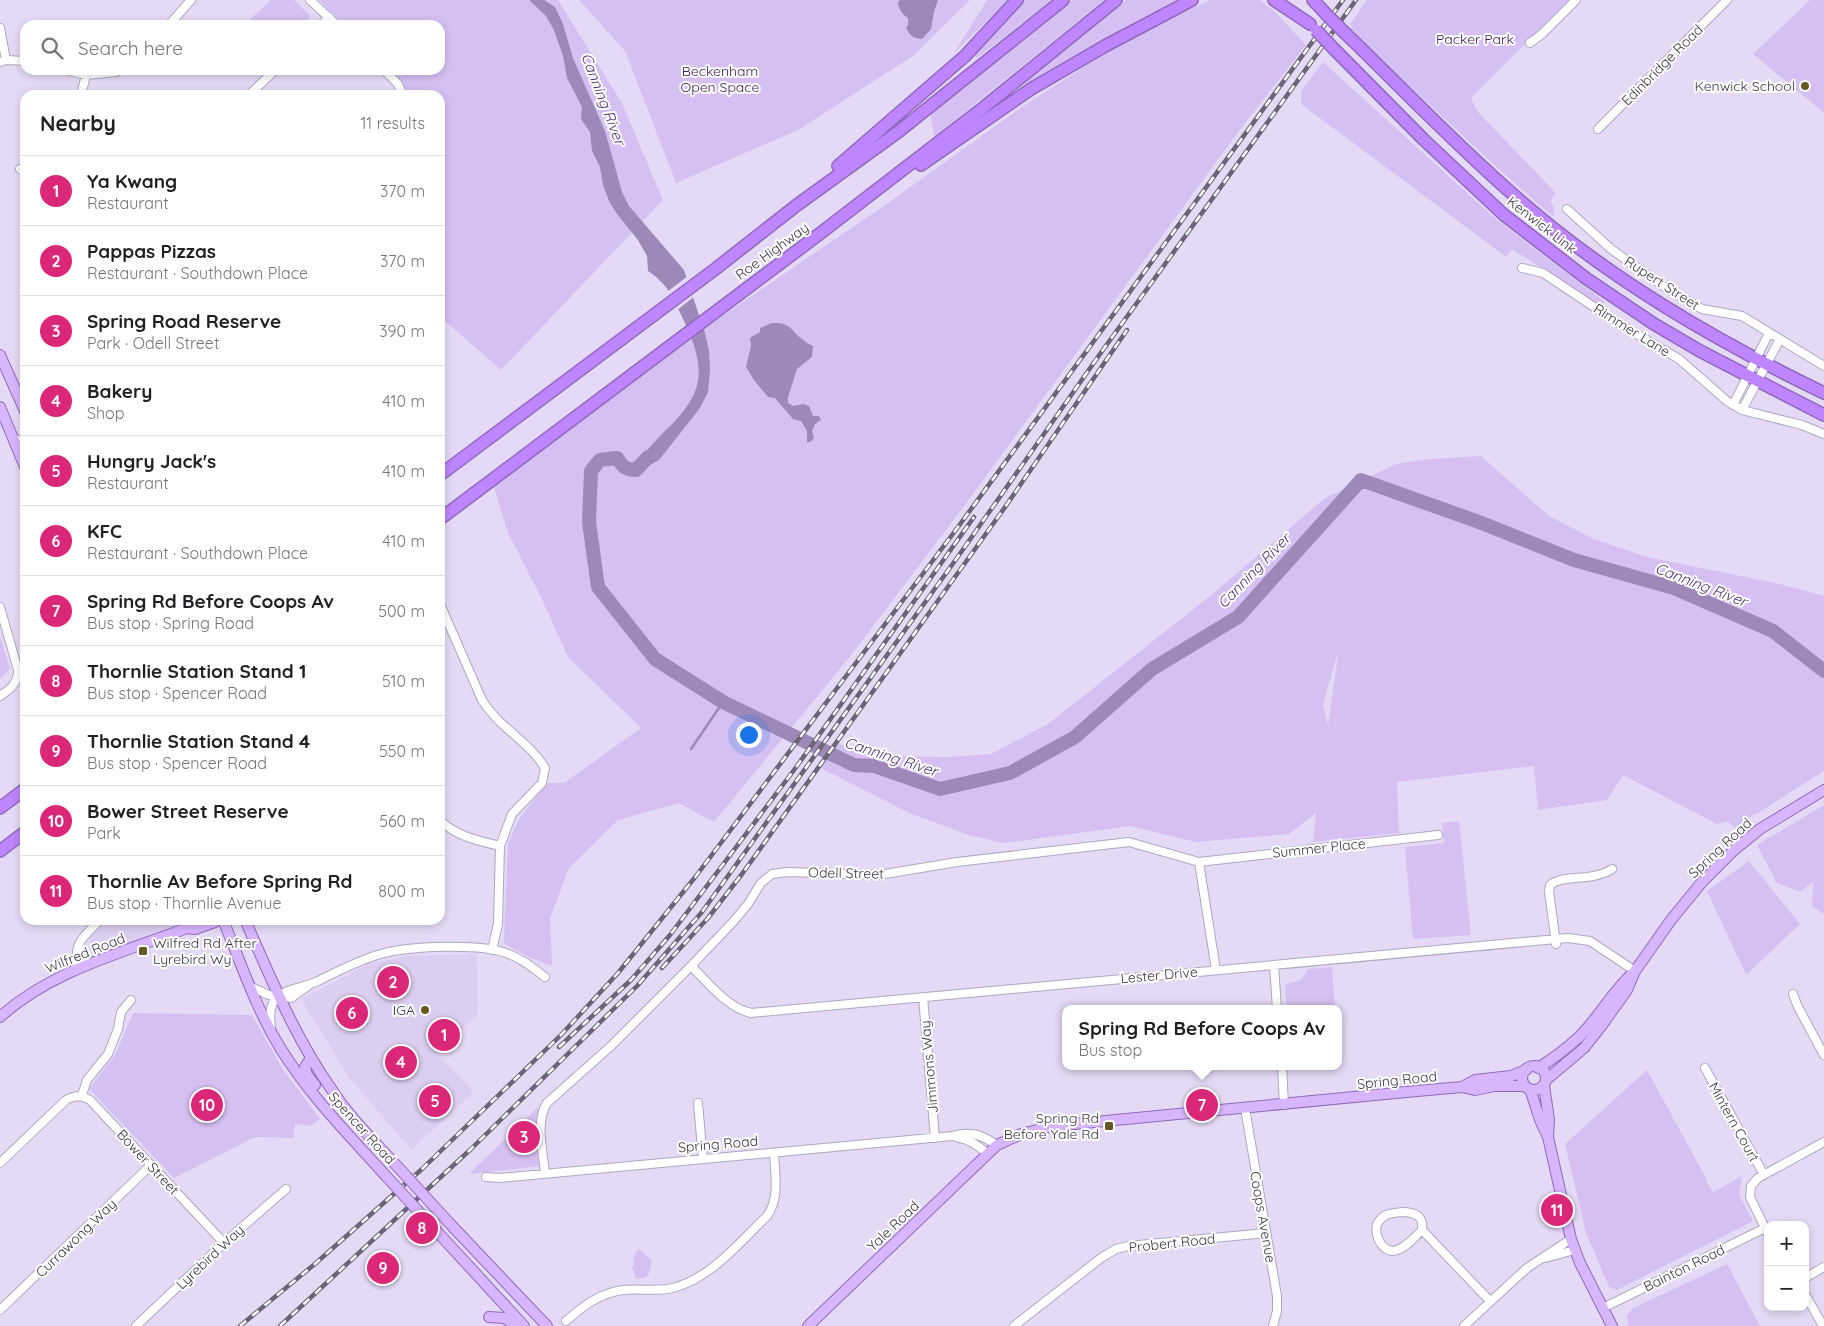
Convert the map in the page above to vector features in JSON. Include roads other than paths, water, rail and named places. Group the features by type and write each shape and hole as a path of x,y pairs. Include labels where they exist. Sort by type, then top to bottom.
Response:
{"highway":[{"path":"797,205 818,182 965,56 1017,0"},
{"name":"Roe Highway","path":"445,471 646,322 797,205 898,132 1064,0"},
{"name":"Roe Highway","path":"445,515 822,232 983,108 1116,0"},
{"path":"822,232 874,199 1031,89 1105,46 1192,0"},
{"path":"1169,13 1200,0"},
{"path":"1274,0 1313,27"},
{"name":"Kenwick Link","path":"1286,0 1423,140 1504,215 1587,279 1654,324 1753,379 1824,415"},
{"name":"Kenwick Link","path":"1313,0 1515,197 1558,232 1646,295 1690,323 1824,393"},
{"path":"0,808 20,793"},
{"path":"0,851 20,836"}],"main road":[{"path":"0,355 20,400"},
{"path":"0,407 20,456"},
{"name":"Spring Road","path":"1462,1087 1475,1080 1511,1076 1532,1067 1538,1068 1552,1060 1579,1037 1620,985 1635,971 1671,920 1702,882 1728,856 1760,829 1824,790"},
{"name":"Wilfred Road","path":"0,1017 38,988 82,967 187,928 205,925"},
{"name":"Spencer Road","path":"224,925 258,1006 272,1034 300,1077 346,1133 524,1326"},
{"name":"Spencer Road","path":"248,925 279,996 311,1058 345,1108 547,1326"},
{"name":"Spring Road","path":"996,1145 1021,1134 1053,1126 1462,1087 1476,1090 1494,1086 1538,1090 1584,1048 1627,990 1635,971"},
{"path":"311,1058 305,1067 307,1075 339,1116 346,1133"},
{"path":"1538,1068 1544,1072 1549,1120 1548,1137"},
{"path":"1526,1070 1523,1076 1548,1137 1574,1250 1612,1326"},
{"name":"Yale Road","path":"808,1326 996,1145"},
{"path":"488,1317 504,1318 518,1326"}],"street":[{"path":"173,20 191,0"},
{"path":"310,0 332,20"},
{"path":"1530,43 1542,34 1576,0"},
{"name":"Edinbridge Road","path":"1598,129 1727,0"},
{"path":"326,20 329,17"},
{"path":"0,28 3,61 20,61"},
{"path":"82,90 86,75"},
{"path":"254,90 270,75"},
{"path":"389,75 401,90"},
{"name":"Rupert Street","path":"1567,209 1611,249 1666,288 1702,309 1742,316 1824,366"},
{"name":"Rimmer Lane","path":"1522,268 1542,273 1618,323 1679,359 1733,405 1742,410 1802,425 1824,434"},
{"path":"1762,362 1770,333"},
{"path":"1742,410 1753,379 1762,362 1780,339"},
{"path":"1733,405 1753,379"},
{"path":"11,436 20,441"},
{"path":"0,607 18,670 18,678 13,687 0,696"},
{"path":"445,615 489,712 538,756 545,768 542,783 512,814 500,846 498,924 492,950"},
{"path":"445,824 454,831 482,842 500,846"},
{"name":"Summer Place","path":"1199,862 1438,835"},
{"name":"Odell Street","path":"545,1173 540,1121 547,1103 611,1046 691,966 733,922 748,904 761,883 772,874 788,872 878,875 957,862 1129,842 1199,862"},
{"path":"1199,862 1216,970"},
{"path":"1556,941 1549,891 1550,885 1561,880 1595,877 1612,869"},
{"path":"82,967 79,945 85,934 95,925"},
{"name":"Lester Drive","path":"691,966 730,1004 740,1010 751,1013 1556,941 1568,938 1590,941 1635,971"},
{"path":"272,1034 270,1024 271,1007 279,996 288,989 312,983 379,954 400,950 444,947 492,950 506,953 530,965 545,977"},
{"path":"1274,965 1277,1005"},
{"path":"251,986 269,995 279,996"},
{"path":"1792,994 1824,1055"},
{"name":"Jimmons Way","path":"923,997 935,1138"},
{"path":"0,1163 66,1100 73,1096 82,1095 87,1080 108,1054 115,1038 121,1012 131,1000"},
{"name":"Mintern Court","path":"1705,1068 1764,1175"},
{"path":"1282,1070 1284,1105"},
{"name":"Bower Street","path":"82,1095 90,1100 224,1243"},
{"path":"698,1102 703,1159"},
{"name":"Coops Avenue","path":"1245,1108 1277,1296 1277,1311 1273,1326"},
{"name":"Spring Road","path":"486,1177 500,1178 774,1153 935,1138 965,1133 980,1135 996,1145"},
{"name":"Spring Road","path":"952,1136 966,1138 987,1153"},
{"path":"1764,1226 1750,1197 1751,1186 1764,1175 1824,1142"},
{"path":"566,1321 584,1306 604,1295 623,1290 672,1288 693,1280 714,1266 773,1208 776,1195 774,1153"},
{"name":"Currawong Way","path":"0,1310 151,1166"},
{"name":"Lyrebird Way","path":"136,1326 224,1243 286,1189"},
{"path":"1422,1230 1402,1247 1391,1250 1385,1248 1380,1243 1377,1227 1379,1220 1388,1214 1409,1212 1416,1214 1422,1221 1422,1230 1490,1301"},
{"name":"Bainton Road","path":"1603,1308 1764,1231"},
{"name":"Probert Road","path":"1014,1326 1101,1258 1116,1250 1128,1246 1266,1233"},
{"path":"1464,1326 1538,1260 1571,1239"},
{"path":"1538,1260 1574,1250"},
{"path":"1809,1276 1824,1267"},
{"path":"1809,1301 1823,1326"}],"waterway":[{"name":"Canning River","path":"648,457 636,470 625,467 617,458 600,460 591,471 589,522 598,587 655,659 723,702 854,765 874,766 940,789 1010,773 1075,737 1152,669 1238,617 1361,480 1479,522 1574,560 1674,588 1773,631 1824,671"},
{"path":"691,749 723,702"}],"railway":[{"path":"240,1326 316,1263 422,1169 561,1035 618,973 696,876 958,527 1343,0"},
{"path":"280,1326 471,1149 637,986 702,912 957,558 1100,354 1356,0"},
{"path":"662,968 708,918 742,874 1003,510 1127,330"},
{"path":"559,1047 631,980 670,935 797,766 974,517"}],"place":[{"name":"Kenwick School","path":"1805,86"},
{"name":"Wilfred Rd After Lyrebird Wy","path":"143,951"},
{"name":"Pappas Pizzas","path":"393,982"},
{"name":"IGA","path":"425,1010"},
{"name":"KFC","path":"352,1013"},
{"name":"Ya Kwang","path":"444,1035"},
{"name":"Bakery","path":"401,1062"},
{"name":"Hungry Jack's","path":"435,1101"},
{"name":"Bower Street Reserve","path":"207,1105"},
{"name":"Spring Rd Before Coops Av","path":"1202,1105"},
{"name":"Spring Rd Before Yale Rd","path":"1109,1126"},
{"name":"Spring Road Reserve","path":"524,1137"},
{"name":"Thornlie Av Before Spring Rd","path":"1557,1210"},
{"name":"Thornlie Station Stand 1","path":"422,1228"},
{"name":"Thornlie Station Stand 4","path":"383,1268"}],"park label":[{"name":"Packer Park","path":"1475,39"},
{"name":"Beckenham Open Space","path":"720,79"}]}
